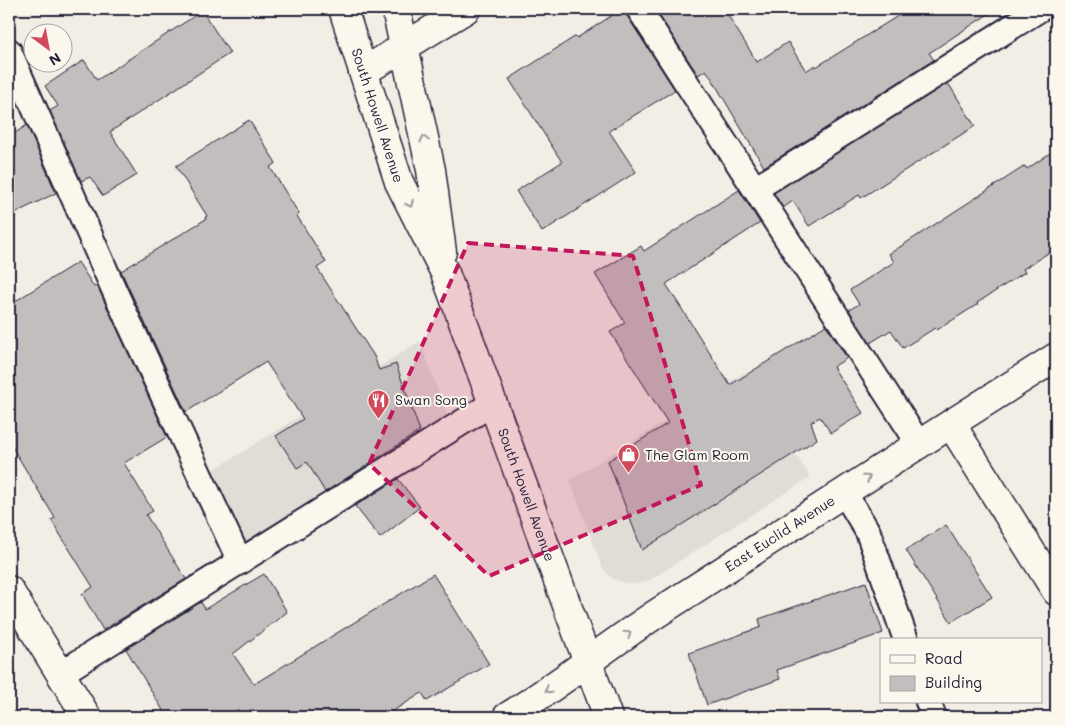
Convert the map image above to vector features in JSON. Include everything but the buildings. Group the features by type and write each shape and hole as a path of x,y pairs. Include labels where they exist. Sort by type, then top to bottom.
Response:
{"street":[{"name":"South Howell Avenue","path":"343,9 399,182 445,273 608,717"},
{"name":"South Howell Avenue","path":"396,9 431,170 445,273"},
{"path":"363,72 466,9"},
{"name":"East Euclid Avenue","path":"507,717 657,614 1056,357"},
{"path":"951,424 1056,591"},
{"path":"9,590 86,717"}],"lane":[{"path":"639,9 919,444"},
{"path":"755,189 1040,9"},
{"path":"9,51 115,292 240,562"},
{"path":"60,674 493,403"},
{"path":"844,492 868,532 905,638"},
{"path":"929,704 934,717"}],"highlighted area":[{"path":"468,243 633,256 701,485 489,576 369,464"}],"shaded area":[{"path":"420,341 447,416 246,543 212,471"},
{"path":"745,372 810,477 650,580 638,584 612,579 602,567 570,480"}],"place":[{"name":"Swan Song","path":"379,419"},
{"name":"The Glam Room","path":"629,474"}]}
